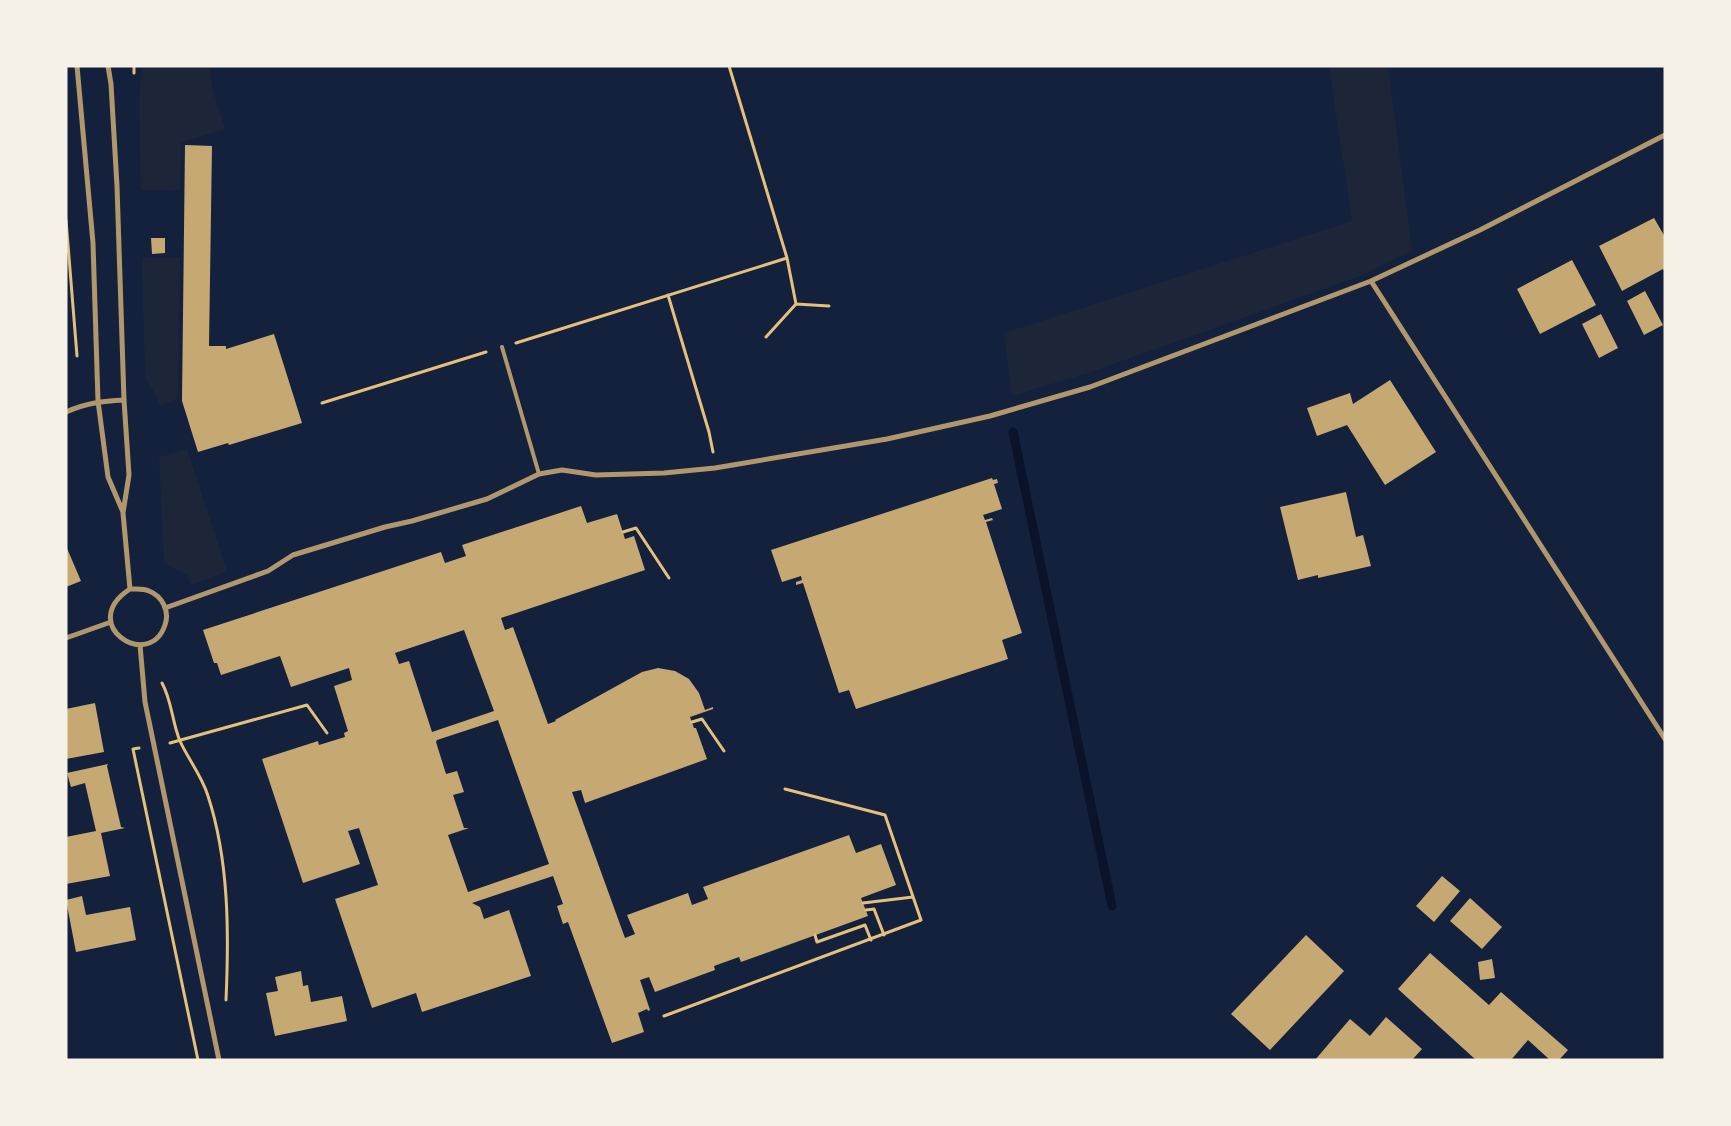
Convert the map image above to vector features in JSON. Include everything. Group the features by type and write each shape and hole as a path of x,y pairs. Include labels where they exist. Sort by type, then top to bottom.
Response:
{"street":[{"path":"78,66 92,234 98,402 108,477 123,513"},
{"path":"108,66 111,84 117,186 124,400 129,475 123,513 130,588"},
{"path":"165,608 268,571 293,555 487,499 539,474 562,470 596,475 664,473 716,468 887,439 990,416 1090,387 1371,282 1480,230 1665,134"},
{"path":"1371,282 1665,739"},
{"path":"66,412 81,405 124,400"},
{"path":"130,588 147,590 155,594 165,608 167,617 162,632 156,639 140,645 132,644 118,636 110,622 110,614 116,599 130,588"},
{"path":"66,638 110,622"},
{"path":"140,645 147,710 219,1060"}],"lane":[{"path":"502,347 539,474"}],"path":[{"path":"134,66 134,73"},
{"path":"729,66 787,258 796,304"},
{"path":"66,220 78,358"},
{"path":"322,404 787,258"},
{"path":"668,295 709,432 716,468"},
{"path":"796,304 829,306"},
{"path":"766,337 796,304"},
{"path":"623,532 636,528 669,578"},
{"path":"161,681 166,690 172,718 180,741 208,794 222,857 228,946 225,1004"},
{"path":"180,741 307,705 327,733"},
{"path":"692,722 702,719 724,752"},
{"path":"133,749 198,1060"},
{"path":"664,1016 921,920 885,815 785,789"},
{"path":"863,902 913,897"},
{"path":"866,910 874,909 884,935"},
{"path":"815,935 817,942 865,925 871,940"}],"shaded area":[{"path":"142,66 214,66 210,69 212,87 225,129 181,142 180,190 141,191 139,101"},
{"path":"1329,66 1388,66 1412,251 1360,276 1088,373 1012,396 1004,333 1352,221"},
{"path":"180,257 178,398 158,406 157,397 145,377 142,258"},
{"path":"187,449 227,571 191,585 187,575 164,563 159,457"}],"building":[{"path":"185,145 212,146 209,346 226,346 226,349 274,334 302,423 229,445 228,443 198,452 182,401"},
{"path":"1654,218 1665,237 1665,272 1663,269 1622,291 1599,246"},
{"path":"151,238 165,238 165,253 152,254"},
{"path":"1572,260 1596,305 1540,334 1517,289"},
{"path":"1645,291 1663,325 1644,335 1627,301"},
{"path":"1601,314 1618,348 1599,358 1582,324"},
{"path":"1390,380 1436,452 1385,485 1347,425 1317,436 1307,408 1350,393 1353,404"},
{"path":"992,478 993,480 997,479 998,483 994,484 1002,509 983,515 985,520 992,518 993,520 986,522 1022,633 1002,640 1008,659 856,709 849,690 839,693 803,583 796,585 796,582 802,580 801,576 782,582 771,550"},
{"path":"1346,492 1356,537 1363,535 1371,566 1318,578 1318,575 1298,580 1280,507"},
{"path":"581,506 587,523 617,514 625,539 634,536 645,570 501,618 505,630 513,627 548,724 642,672 658,668 675,671 689,679 699,693 705,710 713,707 713,709 690,717 707,759 585,803 581,790 572,792 625,938 635,934 627,915 688,893 692,905 708,899 703,887 849,835 856,853 881,844 896,885 861,898 868,916 741,962 739,957 714,966 715,970 655,992 649,977 640,980 650,1010 648,1011 647,1009 638,1013 644,1032 612,1043 568,922 563,924 557,906 563,904 553,876 472,903 480,907 484,919 509,910 531,976 422,1012 416,993 372,1008 335,899 378,885 359,828 348,831 360,864 303,883 262,759 318,741 319,745 345,737 344,733 348,731 334,686 352,680 349,668 291,687 280,656 221,675 217,663 214,663 203,630 441,552 445,563 466,556 462,545","holes":["464,630 494,711 432,732 409,661 399,664 395,653","498,720 549,864 468,892 448,835 469,828 464,828 453,795 464,792 457,771 446,774 436,742 437,740"]},
{"path":"66,546 81,581 66,587"},
{"path":"95,703 104,752 66,759 66,709"},
{"path":"108,764 121,827 125,828 101,833 110,876 66,884 66,837 96,831 85,783 71,787 67,773"},
{"path":"1442,876 1460,891 1434,922 1416,906"},
{"path":"82,896 86,915 130,907 136,940 76,952 66,900"},
{"path":"1470,898 1502,927 1482,949 1450,921"},
{"path":"1306,935 1344,971 1270,1050 1231,1014"},
{"path":"1430,953 1489,1005 1501,992 1568,1050 1559,1060 1550,1060 1528,1040 1511,1060 1476,1060 1398,989"},
{"path":"1492,959 1495,978 1480,980 1478,962"},
{"path":"301,971 303,986 308,985 311,1002 342,996 347,1021 275,1036 266,993 278,991 275,977"},
{"path":"1386,1017 1422,1049 1412,1060 1315,1060 1350,1019 1370,1036"}],"waterway":[{"path":"1013,432 1112,906"}]}
